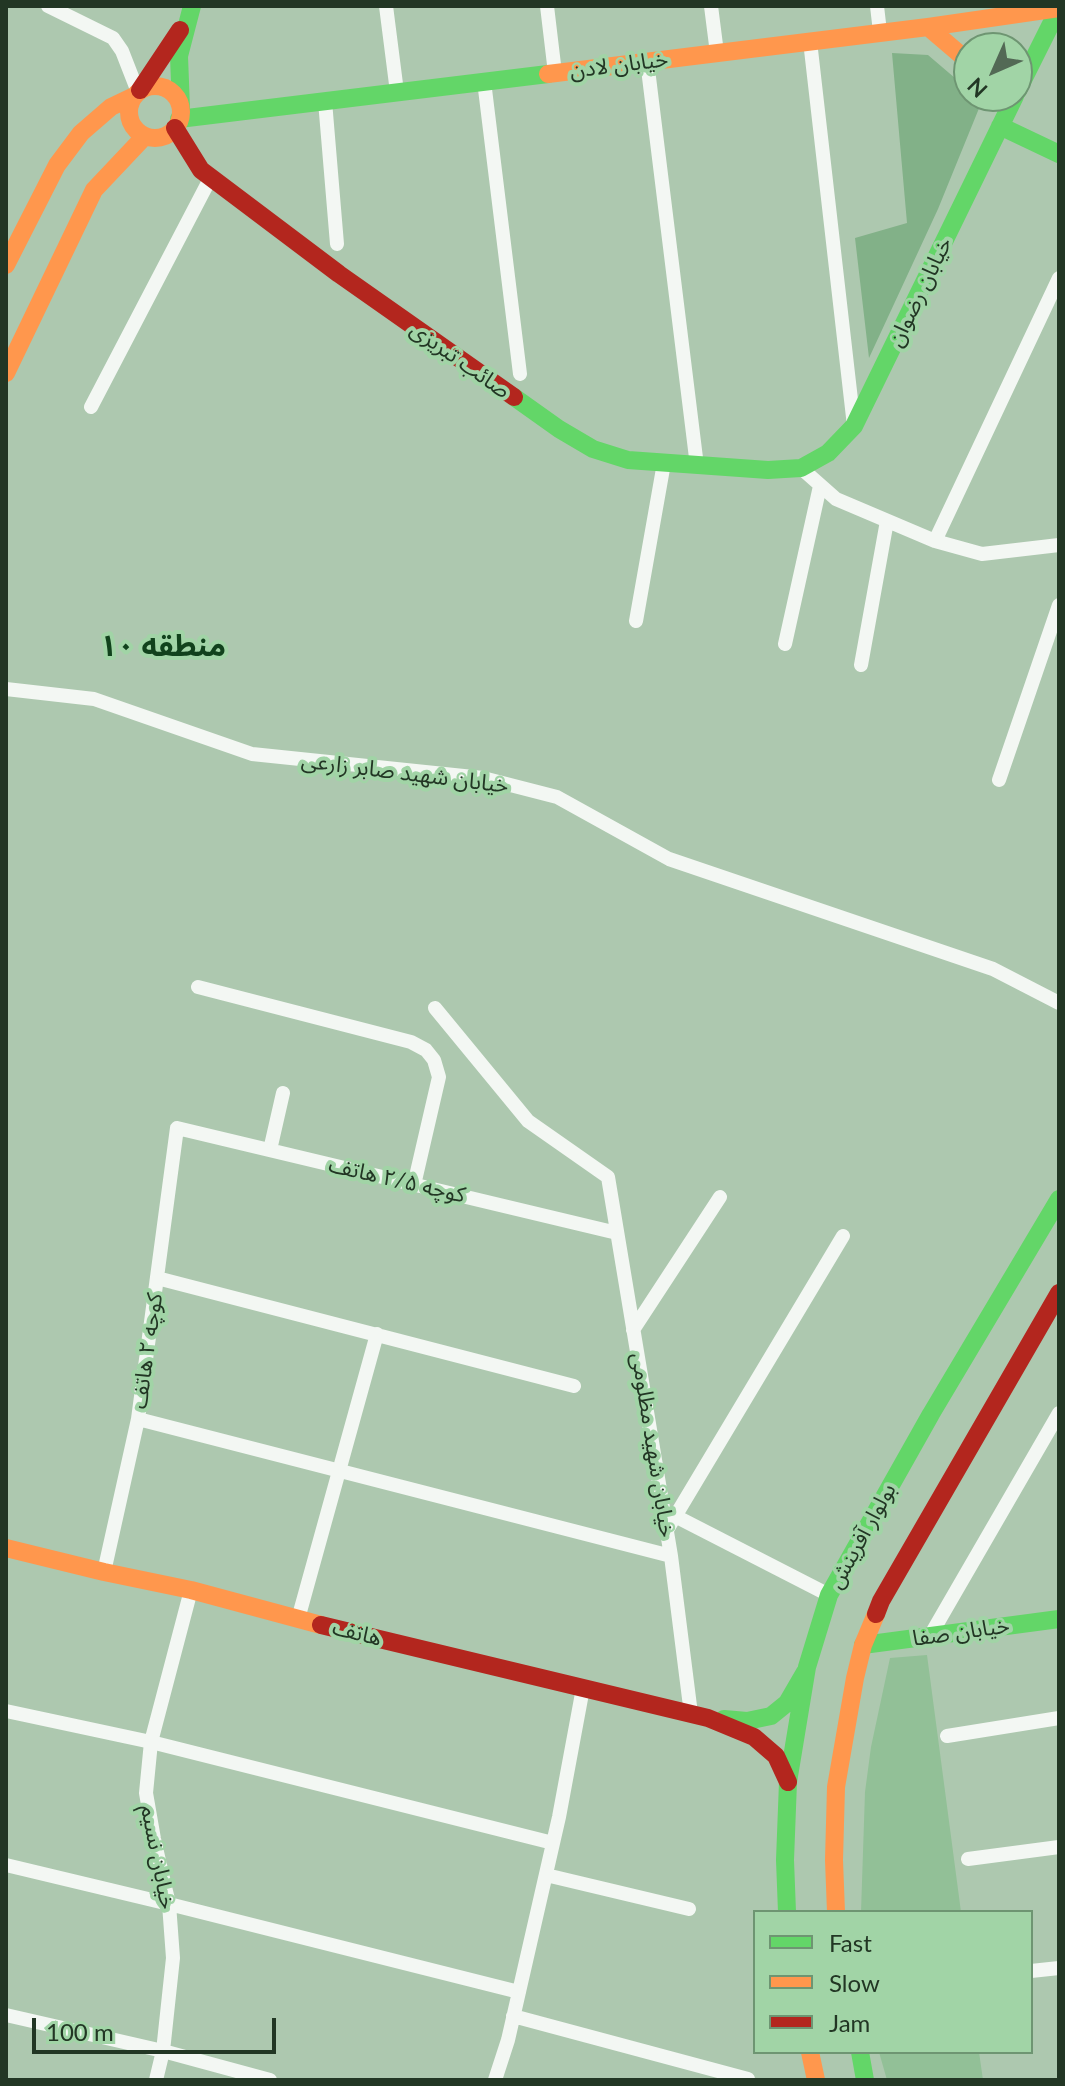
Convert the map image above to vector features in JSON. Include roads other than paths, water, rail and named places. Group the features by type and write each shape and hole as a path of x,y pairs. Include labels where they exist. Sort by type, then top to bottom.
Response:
{"street":[{"path":"48,6 113,38 122,51 137,93"},
{"path":"386,6 397,92"},
{"path":"547,6 555,73"},
{"path":"711,6 717,53"},
{"path":"877,6 880,32"},
{"name":"خیابان لادن","path":"178,120 1059,8"},
{"name":"خیابان رضوان","path":"1033,56 1059,8"},
{"path":"91,407 206,173 135,129 128,113 130,104 189,13"},
{"name":"صائب تبریزی","path":"189,13 179,56 178,120 206,173 339,274 559,429 593,449 628,460 768,470 801,468"},
{"path":"928,27 953,48"},
{"path":"810,41 854,426"},
{"path":"647,61 697,466"},
{"path":"484,81 520,374"},
{"path":"6,265 57,165 81,133 111,107 149,86 164,88 177,98 178,120 168,134 149,137 94,190 6,373"},
{"path":"325,101 337,244"},
{"name":"خیابان رضوان","path":"801,468 828,453 854,426 1003,112"},
{"path":"1015,112 1059,154"},
{"path":"935,541 1059,278"},
{"path":"636,621 664,463"},
{"path":"801,468 836,499 935,541 982,554 1059,545"},
{"path":"785,644 820,486"},
{"path":"861,665 887,521"},
{"path":"999,780 1059,605"},
{"name":"خیابان شهید صابر زارعی","path":"6,689 94,699 252,754 483,778 557,797 669,859 993,969 1059,1003"},
{"path":"198,987 411,1042 426,1050 434,1060 439,1077 414,1185"},
{"name":"خیابان شهید مظلومی","path":"435,1008 528,1121 608,1177 700,1716"},
{"path":"270,1150 283,1093"},
{"name":"کوچه ۲/۵ هاتف","path":"177,1128 617,1233"},
{"name":"کوچه ۲ هاتف","path":"104,1572 138,1419 177,1128"},
{"path":"633,1330 720,1197"},
{"name":"بولوار آفرینش","path":"787,1910 788,1782 807,1667 829,1595 931,1414 1059,1199"},
{"path":"667,1530 843,1236"},
{"path":"157,1278 574,1386"},
{"path":"836,1910 836,1787 863,1645 881,1601 1059,1293"},
{"path":"298,1619 377,1334"},
{"path":"930,1636 1059,1413"},
{"path":"138,1419 671,1556"},
{"path":"675,1516 829,1595"},
{"name":"هاتف","path":"6,1548 191,1590 298,1619 700,1716 747,1721 771,1716 787,1703 807,1667"},
{"name":"خیابان نسیم","path":"156,2080 163,2051 173,1958 169,1904 146,1793 151,1742 191,1590"},
{"name":"خیابان صفا","path":"863,1645 1059,1619"},
{"path":"495,2080 546,1875 583,1688"},
{"path":"6,1711 151,1742 553,1843"},
{"name":"هاتف","path":"700,1716 754,1737 776,1756 788,1782"},
{"path":"947,1736 1059,1718"},
{"path":"968,1859 1059,1847"},
{"path":"6,1865 519,1992"},
{"path":"546,1875 689,1909"},
{"path":"1033,1971 1059,1968"},
{"path":"6,2015 163,2051 270,2080"},
{"path":"513,2016 748,2079"},
{"path":"810,2054 816,2080"},
{"path":"860,2054 862,2079"}],"district":[{"name":"منطقه ۱۰","path":"163,646"}]}
